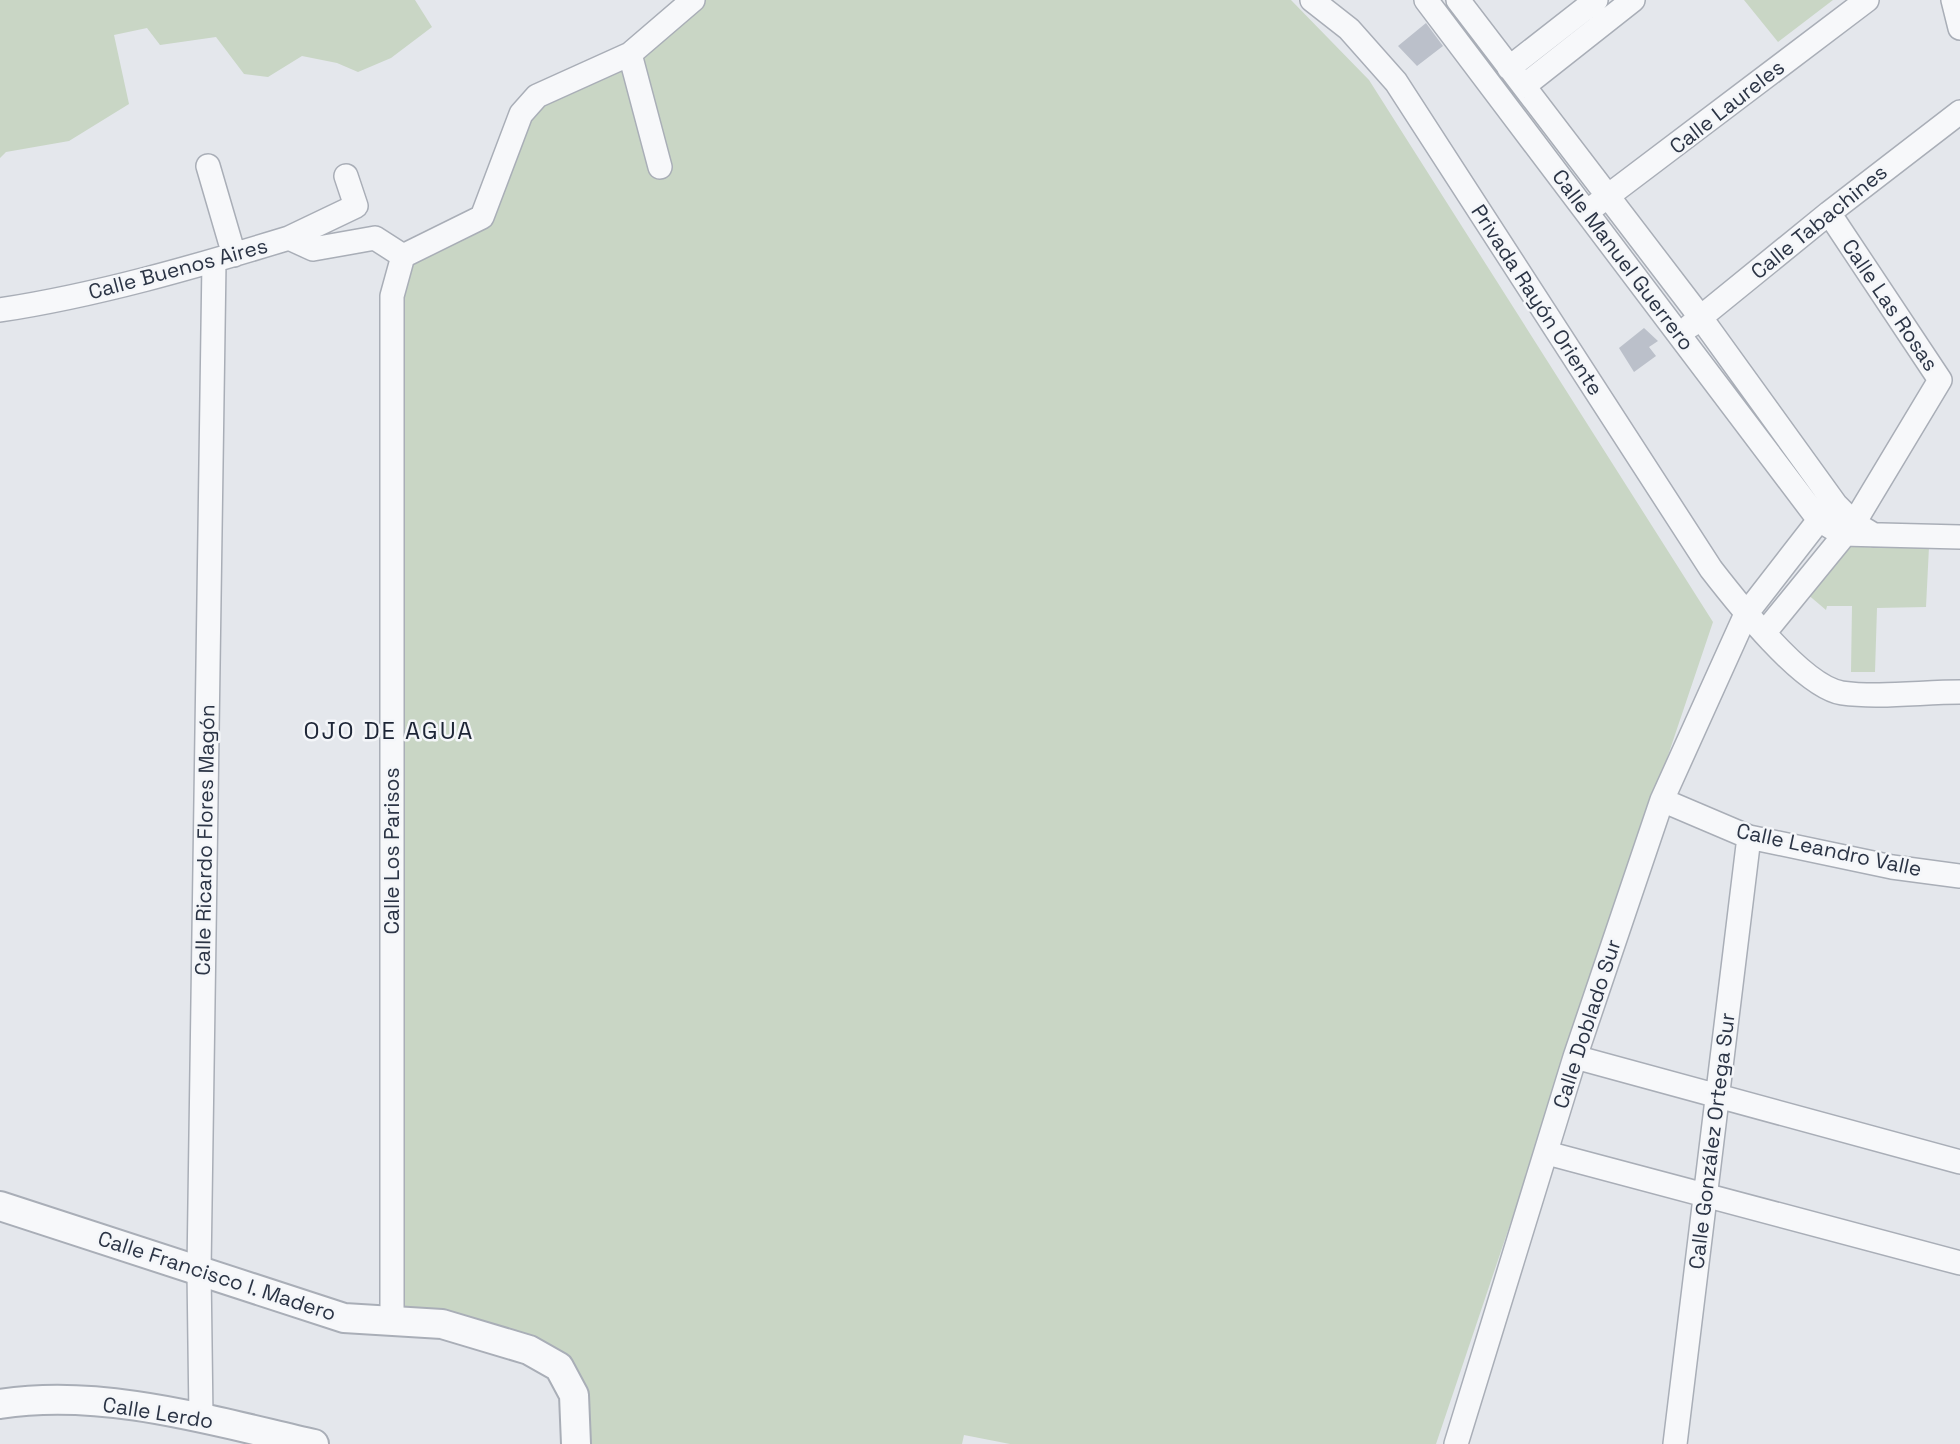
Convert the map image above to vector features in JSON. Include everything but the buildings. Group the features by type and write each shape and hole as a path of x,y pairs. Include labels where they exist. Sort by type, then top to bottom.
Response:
{"street":[{"path":"403,256 482,217 521,114 537,96 630,54 693,0"},
{"name":"Privada Rayón Oriente","path":"1312,0 1349,29 1396,82 1711,569 1746,614 1813,680 1840,693 1960,692"},
{"name":"Calle Manuel Guerrero","path":"1426,0 1679,334 1828,512 1848,528 1876,536 1960,537"},
{"name":"Calle Manuel Guerrero","path":"1458,0 1702,318 1828,512"},
{"path":"1509,68 1596,0"},
{"path":"1524,86 1633,0"},
{"name":"Calle Laureles","path":"1585,211 1610,197 1867,0"},
{"path":"1953,0 1960,28"},
{"path":"630,54 660,167"},
{"name":"Calle Tabachines","path":"1679,334 1960,112"},
{"name":"Calle Ricardo Flores Magón","path":"201,1418 199,1270 224,258 208,166"},
{"path":"289,238 356,206 346,176"},
{"name":"Calle Las Rosas","path":"1829,213 1950,381"},
{"name":"Calle Buenos Aires","path":"0,310 55,302 224,258 289,238 313,249 375,238 403,256"},
{"name":"Calle Los Parisos","path":"392,1320 392,310 403,256"},
{"path":"1765,632 1848,528 1950,381"},
{"path":"1746,614 1828,512"},
{"name":"Calle Doblado Sur","path":"1456,1444 1575,1057 1662,800 1746,614"},
{"name":"Calle Leandro Valle","path":"1662,800 1749,837 1892,867 1960,876"},
{"name":"Calle González Ortega Sur","path":"1675,1444 1749,837"},
{"path":"1575,1057 1960,1162"},
{"path":"1547,1153 1960,1263"},
{"name":"Calle Francisco I. Madero","path":"0,1206 344,1318 442,1324 529,1350 559,1367 575,1395 576,1444"},
{"name":"Calle Lerdo","path":"0,1404 38,1398 110,1403 201,1418 314,1444"}],"green space":[{"path":"0,0 415,0 432,27 391,58 358,72 337,63 302,56 268,77 244,74 216,37 160,45 147,28 114,35 129,104 69,141 6,152 0,158"},
{"path":"694,0 1291,0 1369,80 1713,622 1436,1444 1010,1444 964,1435 962,1444 580,1444 565,1370 394,1322 396,300 405,265 484,210 523,114 625,59"},
{"path":"1744,0 1833,0 1778,42"},
{"path":"1846,544 1929,547 1926,607 1877,608 1875,672 1851,672 1852,606 1827,606 1826,610 1806,593"}],"district":[{"name":"OJO DE AGUA","path":"389,731"}]}
